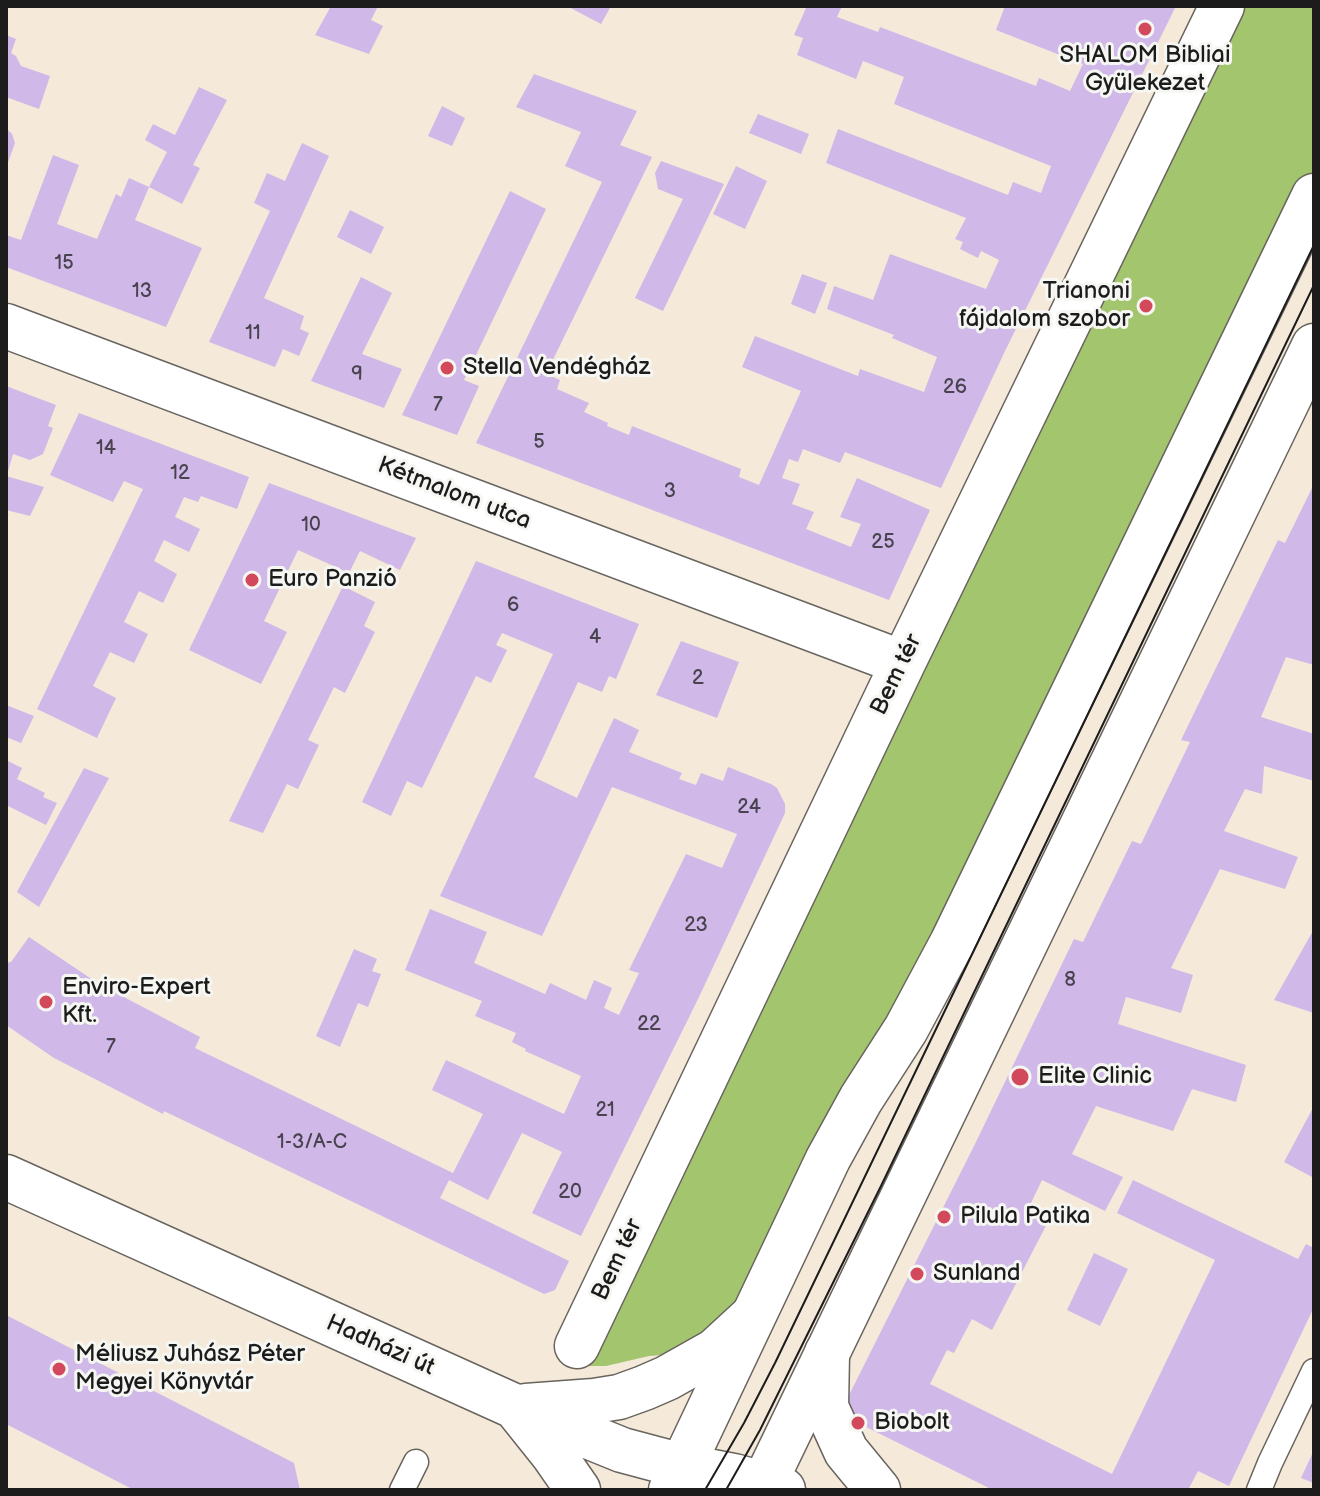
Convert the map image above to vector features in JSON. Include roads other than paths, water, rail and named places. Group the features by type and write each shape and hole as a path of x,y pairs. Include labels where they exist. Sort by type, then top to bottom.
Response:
{"street":[{"name":"Bem tér","path":"577,1346 903,663 1222,6"},
{"path":"676,1478 828,1159 861,1099 906,1029 952,943 1314,196"},
{"name":"Kétmalom utca","path":"6,326 903,663"},
{"path":"769,1488 827,1353 1314,346"},
{"name":"Hadházi út","path":"6,1177 516,1407 622,1450 676,1478 734,1476 769,1488"},
{"path":"516,1407 570,1405 619,1397 644,1388 715,1351 753,1316"},
{"path":"827,1353 826,1407 846,1451 878,1490"},
{"path":"516,1407 578,1490"}],"lane":[{"path":"1259,1490 1314,1371"},
{"path":"402,1490 416,1462"}],"tram line":[{"path":"705,1490 775,1363 1314,245"},
{"path":"726,1490 760,1430 881,1186 1314,285"}],"place":[{"name":"SHALOM Bibliai Gyülekezet","path":"1145,29"},
{"name":"Trianoni fájdalom szobor","path":"1146,306"},
{"name":"Stella Vendégház","path":"447,368"},
{"name":"Euro Panzió","path":"252,580"},
{"name":"Enviro-Expert Kft.","path":"46,1002"},
{"name":"Elite Clinic","path":"1020,1077"},
{"name":"Pilula Patika","path":"944,1217"},
{"name":"Sunland","path":"917,1274"},
{"name":"Méliusz Juhász Péter Megyei Könyvtár","path":"59,1369"},
{"name":"Biobolt","path":"858,1423"}]}
